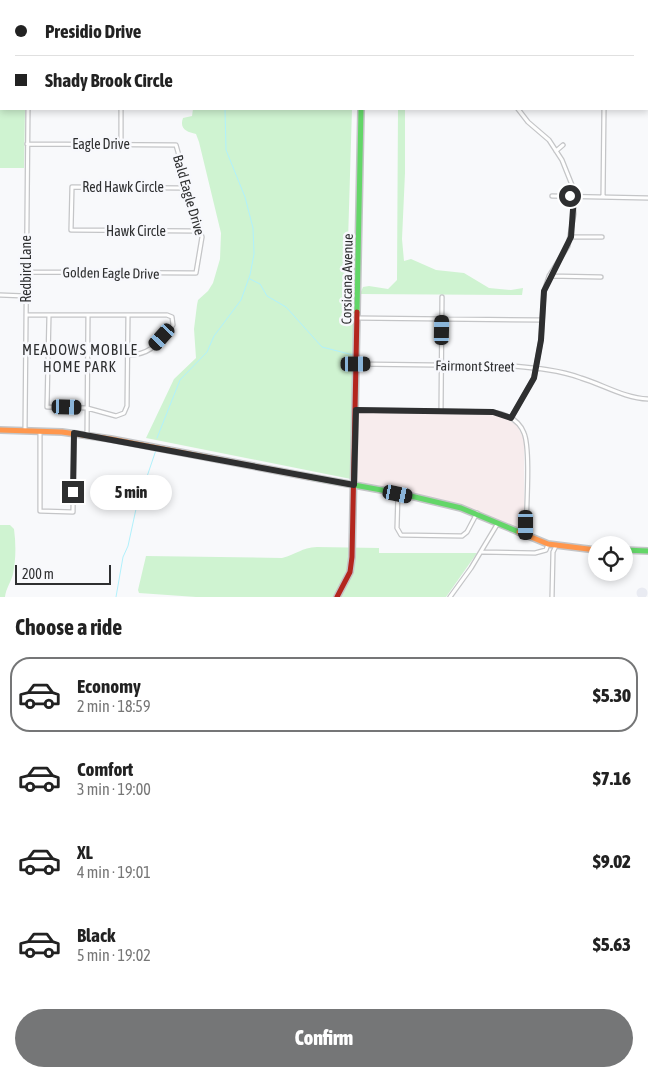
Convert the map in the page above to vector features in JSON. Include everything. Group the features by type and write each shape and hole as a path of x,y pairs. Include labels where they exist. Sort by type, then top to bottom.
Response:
{"street":[{"name":"Redbird Lane","path":"24,430 28,110"},
{"path":"121,110 121,145"},
{"name":"Corsicana Avenue","path":"337,597 352,565 361,110"},
{"path":"511,418 530,388 536,368 544,291 549,276 563,255 571,237 574,196 567,170 556,151 519,110"},
{"path":"603,197 604,110"},
{"name":"Eagle Drive","path":"27,144 176,145"},
{"name":"Bald Eagle Drive","path":"176,145 203,244 196,273"},
{"path":"556,151 563,145"},
{"name":"Red Hawk Circle","path":"71,230 72,187 181,188 187,186"},
{"path":"552,196 648,198"},
{"name":"Hawk Circle","path":"71,230 194,231 200,228"},
{"path":"571,237 602,237"},
{"name":"Golden Eagle Drive","path":"26,272 196,273"},
{"path":"549,276 601,277"},
{"path":"0,295 26,296"},
{"path":"441,411 442,297"},
{"path":"26,315 170,316 174,322 146,353 128,355"},
{"path":"48,315 47,407 87,408 116,416 126,410 128,315"},
{"path":"87,435 88,315"},
{"path":"357,318 542,320"},
{"name":"Fairmont Street","path":"356,364 536,368 574,375 624,395 648,399"},
{"path":"356,410 493,412 511,418 518,424 525,436 526,535"},
{"path":"0,430 87,435 354,485 477,513 548,544 588,549"},
{"path":"40,431 40,511 73,512 74,433"},
{"path":"398,494 396,528 401,535 462,536 467,532 477,513"},
{"path":"450,597 482,552 499,522"},
{"path":"482,552 535,553 546,550 548,544"},
{"path":"552,597 553,552 556,546"},
{"path":"633,550 648,551"}],"shaded area":[{"path":"358,412 492,414 505,417 517,426 524,439 524,526 521,529 449,501 357,483"},
{"path":"642,587 647,591 646,597 638,597 636,593"}],"green space":[{"path":"0,110 25,110 24,168 0,168"},
{"path":"193,110 352,110 348,241 356,242 351,479 146,438 174,379 196,358 194,329 198,300 208,291 213,283 220,259 221,233 199,142 196,134 187,131 182,125 183,118 192,116"},
{"path":"398,110 405,110 402,239 404,261 411,259 436,270 464,273 489,288 511,290 523,288 522,295 360,294 363,287 388,289 397,280"},
{"path":"0,525 10,525 14,529 15,540 13,574 5,597 0,597"},
{"path":"317,547 379,548 379,553 477,553 446,597 196,597 139,593 138,590 146,556 282,558"}],"waterway":[{"path":"157,438 180,380 207,352 214,336 241,300 250,275 254,254 253,228 245,197 226,150 225,110"},
{"path":"250,279 260,284 267,296 286,307 322,347 353,355"},
{"path":"116,597 123,557 128,546 136,509 156,450"}],"traffic: fast":[{"path":"357,312 361,110"},
{"path":"310,477 398,493 461,508 519,532"},
{"path":"633,550 648,551"}],"traffic: slow":[{"path":"0,430 62,432 111,439 310,477"},
{"path":"519,532 548,544 588,549"}],"traffic: jam":[{"path":"337,597 350,572 352,557 357,312"}],"district":[{"name":"MEADOWS MOBILE HOME PARK","path":"80,358"}],"route":[{"path":"73,492 74,433 354,485 356,410 493,412 511,418 530,388 534,378 541,340 544,291 549,276 563,255 571,237 574,196 570,196"}]}
